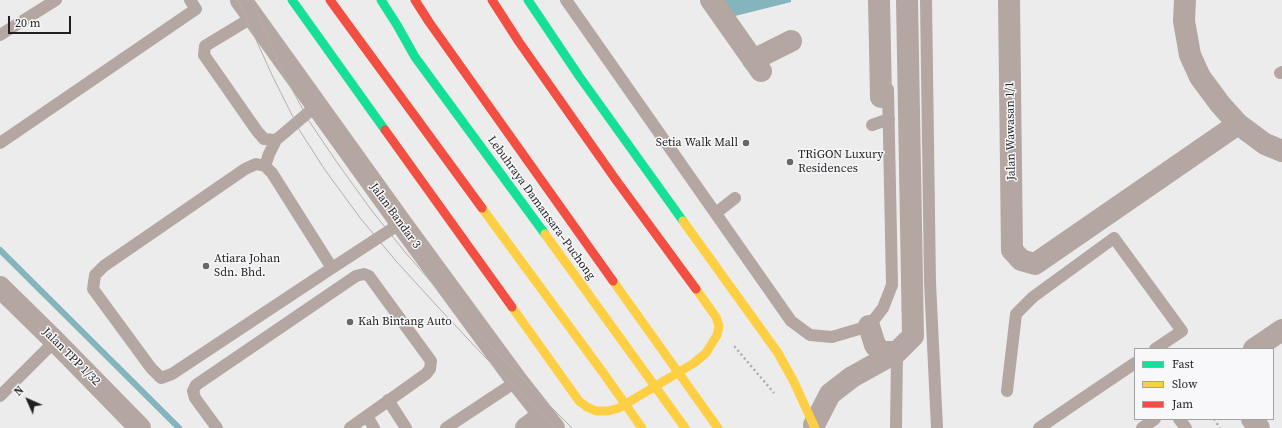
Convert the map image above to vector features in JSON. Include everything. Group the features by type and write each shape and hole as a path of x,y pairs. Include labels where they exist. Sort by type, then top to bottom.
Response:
{"highway":[{"path":"292,0 579,401 596,411 608,411 619,408 694,363 706,353 717,335 719,326 716,317 616,180 519,42 492,0"},
{"path":"330,0 642,428"},
{"name":"Lebuhraya Damansara–Puchong","path":"381,0 415,57 685,428"},
{"name":"Lebuhraya Damansara–Puchong","path":"415,0 434,29 718,428"},
{"path":"528,0 579,76 778,353 794,382 814,427"},
{"path":"550,34 551,16"}],"street":[{"path":"711,0 757,65 791,41"},
{"path":"878,0 881,97"},
{"path":"814,427 830,394 852,376 897,352 913,336 907,0"},
{"name":"Jalan Wawasan 1/1","path":"1009,0 1012,250 1021,260 1035,264 1238,124"},
{"path":"1185,0 1184,21 1190,55 1200,77 1238,124 1276,150"},
{"name":"Jalan Bandar 3","path":"247,9 400,223 549,422"},
{"name":"Jalan TPP 1/32","path":"0,287 56,341 140,428"},
{"path":"869,326 875,345 881,352 897,352"},
{"path":"1255,348 1282,330"},
{"path":"1253,420 1259,428"},
{"path":"526,428 549,422"}],"lane":[{"path":"0,35 56,0"},
{"path":"566,0 791,321 810,335 832,337 869,326 883,308 892,285 887,0"},
{"path":"926,0 930,282 937,428"},
{"path":"0,143 193,5"},
{"path":"247,9 205,46 204,55 257,131 264,139 276,140"},
{"path":"265,166 276,140 316,106"},
{"path":"872,125 889,120"},
{"path":"332,268 272,173 265,166 256,164 245,169 104,266 95,275 93,289 151,368 161,378 172,374 400,223"},
{"path":"716,213 735,198"},
{"path":"1007,391 1016,314 1033,297 1114,238 1182,331 1156,348"},
{"path":"217,428 195,398 193,391 196,385 356,276 364,274 369,276 431,361 430,369 426,374 350,428"},
{"path":"0,396 56,341"},
{"path":"896,428 897,352"},
{"path":"1039,428 1134,364"},
{"path":"446,428 517,381"},
{"path":"388,400 406,428"},
{"path":"367,416 374,428"},
{"path":"1142,428 1154,420"},
{"path":"1180,420 1186,428"}],"path":[{"path":"735,347 775,394"}],"water":[{"path":"723,0 791,0 791,2 735,16"}],"waterway":[{"path":"0,250 179,428"}],"tram line":[{"path":"238,0 272,75 300,131 325,170 361,219 396,261 437,306 555,428"},
{"path":"252,0 280,67 309,121 372,211 445,298 491,347 572,428"}],"traffic: fast":[{"path":"292,0 385,130"},
{"path":"381,0 415,57 545,234"},
{"path":"528,0 579,76 683,221"}],"traffic: slow":[{"path":"482,208 642,428"},
{"path":"683,221 778,353 794,382 815,428"},
{"path":"545,234 685,428"},
{"path":"613,281 718,428"},
{"path":"512,307 579,401 596,411 608,411 619,408 694,363 706,353 717,335 719,326 716,317 696,289"}],"traffic: jam":[{"path":"330,0 482,208"},
{"path":"415,0 429,22 613,281"},
{"path":"492,0 519,42 616,180 696,289"},
{"path":"385,130 512,307"}],"place":[{"name":"Setia Walk Mall","path":"746,143"},
{"name":"TRiGON Luxury Residences","path":"790,162"},
{"name":"Atiara Johan Sdn. Bhd.","path":"206,266"},
{"name":"Kah Bintang Auto","path":"350,322"}]}
